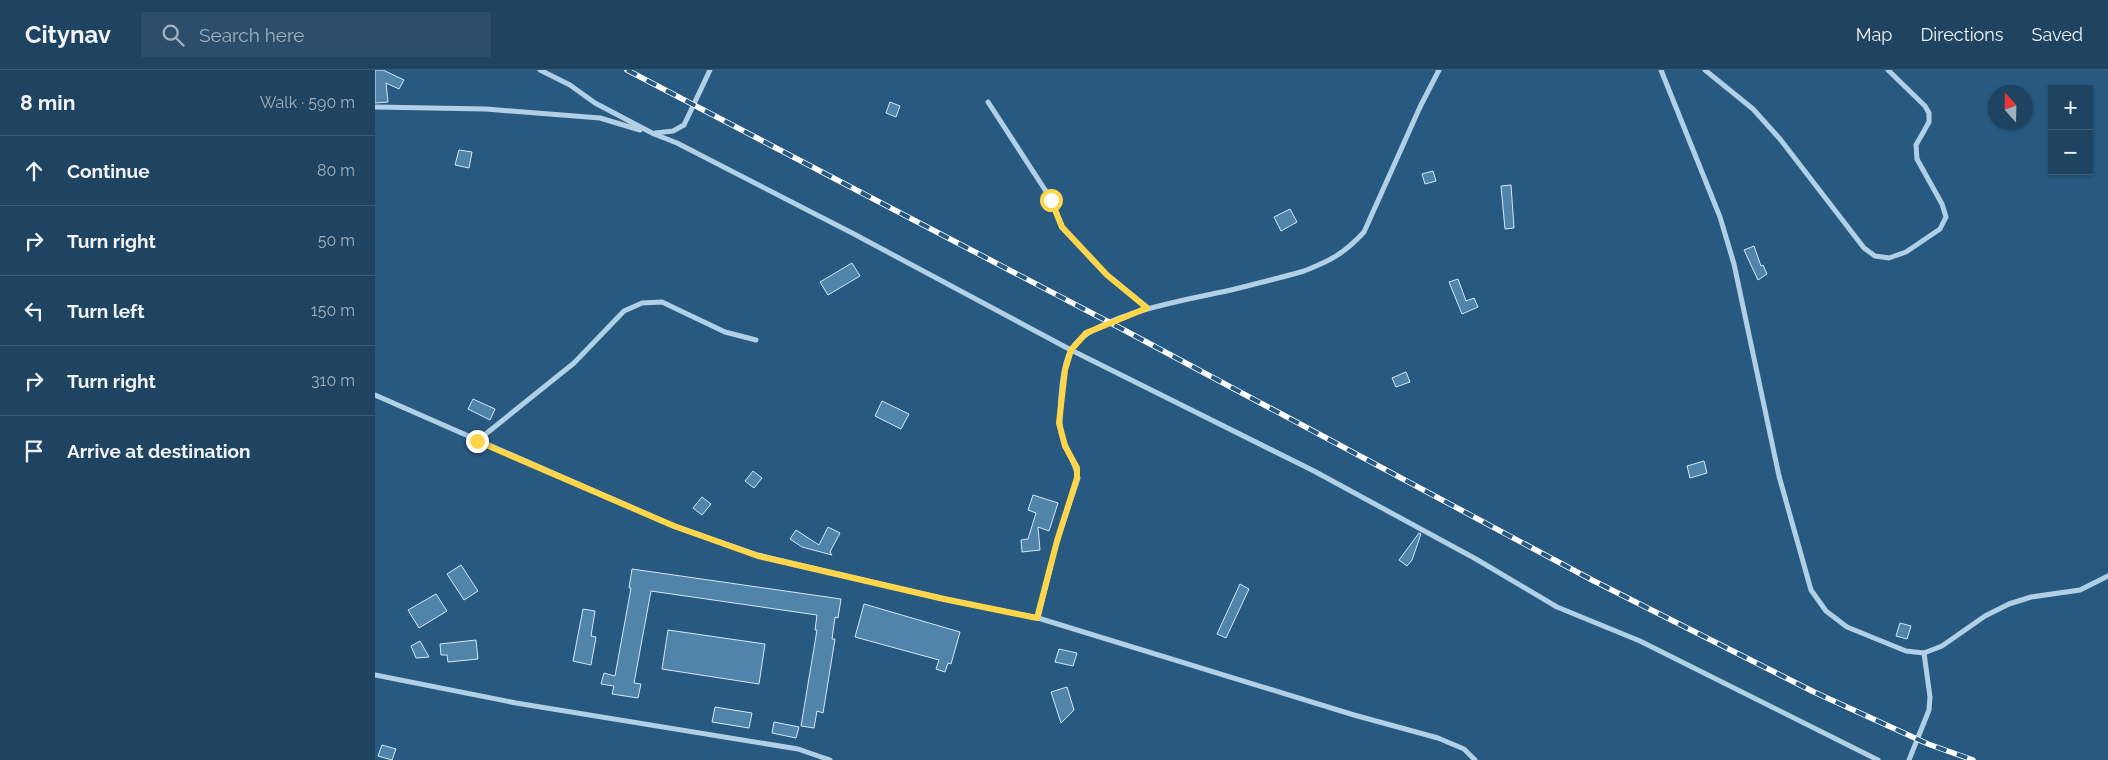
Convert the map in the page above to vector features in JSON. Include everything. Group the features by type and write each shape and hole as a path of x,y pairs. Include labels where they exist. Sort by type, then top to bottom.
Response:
{"street":[{"path":"540,70 570,86 595,103 654,134 673,131 684,125 710,70"},
{"path":"1037,618 1057,541 1077,478 1077,468 1065,446 1059,423 1065,370 1071,350 1086,333 1147,308 1304,271 1329,261 1349,249 1364,232 1420,107 1439,70"},
{"path":"1661,70 1720,217 1734,264 1779,476 1811,590 1826,611 1847,627 1906,651 1924,653 1942,646 1985,616 2009,604 2031,597 2081,590 2108,576"},
{"path":"1705,70 1753,109 1780,139 1864,248 1875,256 1889,258 1906,252 1940,229 1946,217 1942,204 1917,159 1916,145 1929,122 1929,114 1925,106 1888,70"},
{"path":"988,102 1051,200 1062,227 1107,275 1147,308"},
{"path":"375,107 486,109 600,118 677,143 1071,350 1315,471 1476,559 1557,607 1640,641 1878,760"},
{"path":"477,441 574,364 624,311 642,303 662,302 725,332 756,340"},
{"path":"375,395 674,526 758,556 944,599 1037,618 1353,715 1438,738 1464,749 1475,760"},
{"path":"1909,760 1929,710 1930,697 1924,653"},
{"path":"375,675 516,703 798,749 830,760"}],"building":[{"path":"375,70 383,70 404,80 399,89 386,83 388,102 375,103"},
{"path":"890,102 900,106 896,117 886,113"},
{"path":"459,150 472,152 469,168 455,165"},
{"path":"1433,171 1436,181 1425,184 1422,174"},
{"path":"1511,185 1514,228 1505,229 1501,186"},
{"path":"1290,209 1297,222 1281,231 1274,217"},
{"path":"1754,246 1761,266 1763,265 1767,274 1758,280 1744,250"},
{"path":"852,263 860,276 828,295 820,282"},
{"path":"1458,279 1466,301 1474,298 1478,307 1462,314 1449,282"},
{"path":"1406,372 1410,382 1396,387 1392,378"},
{"path":"473,399 495,409 490,420 468,409"},
{"path":"882,401 909,414 901,429 875,416"},
{"path":"1704,461 1707,473 1690,478 1687,466"},
{"path":"753,471 762,478 754,488 745,481"},
{"path":"1033,495 1058,503 1049,531 1038,527 1040,550 1022,552 1021,540 1028,539 1036,513 1028,510"},
{"path":"702,497 711,504 702,515 693,508"},
{"path":"828,527 840,533 830,552 832,555 802,547 790,539 796,530 819,545"},
{"path":"1419,533 1421,534 1412,560 1407,566 1399,560"},
{"path":"461,565 478,591 464,600 447,574"},
{"path":"632,569 841,599 838,618 835,617 832,639 835,639 823,713 817,711 814,728 801,726 817,630 815,630 817,615 651,591 634,683 641,684 638,698 612,694 614,686 601,684 604,673 615,676 631,588 629,588"},
{"path":"1240,584 1249,589 1226,638 1217,634"},
{"path":"436,594 447,611 419,628 408,610"},
{"path":"864,604 960,632 951,664 948,663 945,672 936,669 939,660 855,637"},
{"path":"583,609 595,611 591,636 596,637 591,665 573,661"},
{"path":"1900,623 1911,626 1907,639 1896,636"},
{"path":"668,630 765,644 759,684 662,669"},
{"path":"476,640 478,659 448,662 447,655 441,655 440,644"},
{"path":"420,641 429,657 416,658 411,646"},
{"path":"1059,649 1077,653 1073,666 1055,662"},
{"path":"1067,687 1074,710 1061,723 1051,692"},
{"path":"715,707 752,713 749,728 712,722"},
{"path":"774,722 799,727 796,738 772,733"},
{"path":"382,745 396,749 392,760 378,756"}],"railway":[{"path":"627,70 1124,330 1592,580 1814,692 1928,744 1973,760"}],"route":[{"path":"477,441 674,526 758,556 843,574 944,599 1037,618 1057,541 1077,478 1077,468 1065,446 1059,423 1065,370 1071,350 1086,333 1147,308 1107,275 1062,227 1051,200"}]}
